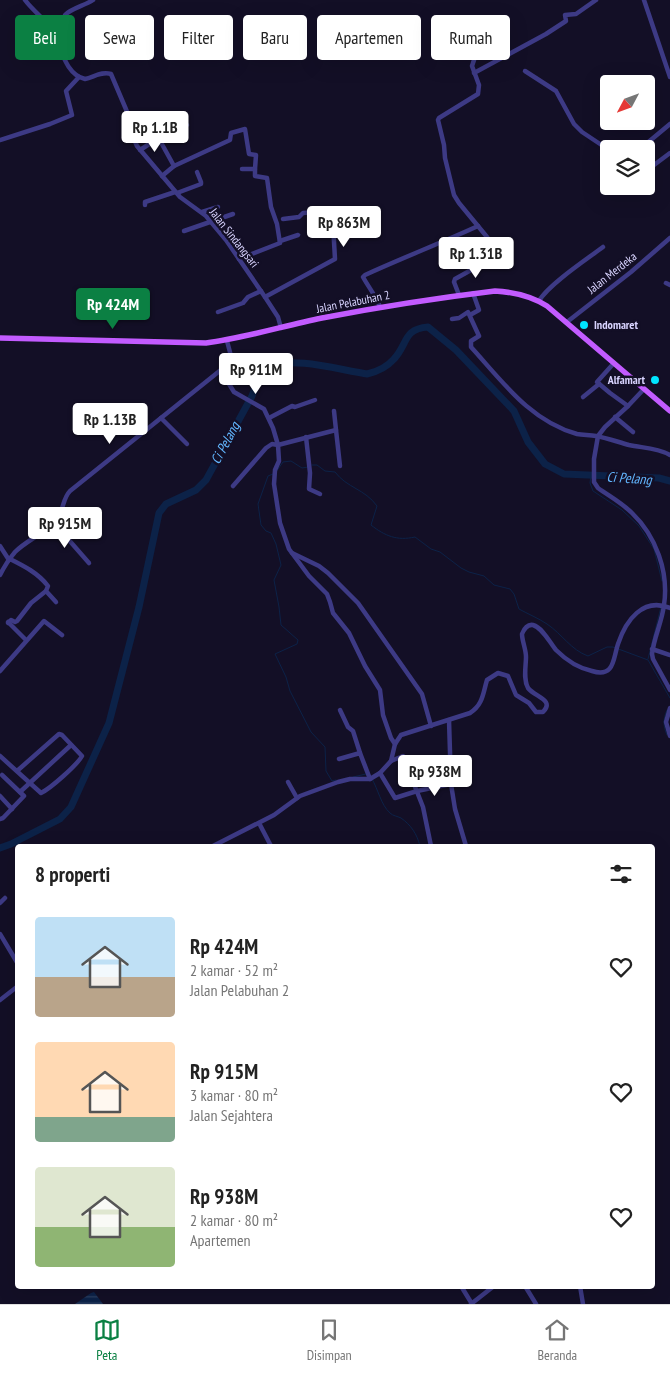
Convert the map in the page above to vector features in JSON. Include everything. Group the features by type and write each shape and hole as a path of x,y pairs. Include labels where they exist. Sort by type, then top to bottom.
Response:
{"main road":[{"name":"Jalan Pelabuhan 2","path":"0,338 200,344 227,341 380,307 474,293 507,291 539,301 567,322 670,411"}],"street":[{"path":"25,0 38,15"},
{"path":"65,15 70,10 93,0"},
{"path":"474,73 566,21 565,15 576,14 596,0"},
{"path":"644,0 670,77"},
{"path":"0,140 72,115 66,91 79,77 71,70 66,60"},
{"path":"459,295 454,282 455,279 489,260 492,266 503,260 454,195 438,120 466,100 478,94 479,85 472,66 474,60"},
{"path":"525,71 556,91 574,124 600,144"},
{"name":"Jalan Sindangsari","path":"79,77 85,79 100,74 111,74 128,114 133,137 140,150 176,193 186,203 202,212 211,222 265,297 278,318 281,328"},
{"path":"651,140 670,124"},
{"path":"140,150 158,137 187,125"},
{"path":"162,176 174,166 230,140 231,133 246,129 249,154 256,155 256,176 267,178 271,206 278,224 280,241"},
{"path":"158,137 174,166"},
{"path":"655,164 670,153"},
{"path":"242,169 255,169"},
{"path":"145,205 145,202 200,184 197,172"},
{"path":"202,212 218,207"},
{"path":"283,219 299,217 303,213 329,211 331,214 356,211"},
{"path":"184,231 233,214"},
{"path":"265,297 335,260 331,214"},
{"path":"380,307 377,297 368,287 363,277 365,275 478,226"},
{"path":"239,259 298,235"},
{"name":"Jalan Merdeka","path":"567,322 631,272 670,238"},
{"path":"539,301 542,295 603,247"},
{"path":"218,312 243,302 248,297 261,291"},
{"path":"470,315 479,310 474,293"},
{"path":"452,319 459,318 468,312 479,336 471,341 471,347 530,410 554,426 578,434 598,436 663,451 670,455"},
{"path":"0,575 16,552 54,522 62,511 64,499 70,490 221,370 230,360 227,341"},
{"path":"614,363 597,380 599,384 628,406"},
{"path":"221,370 229,386 240,397 264,409 269,418 280,455 275,470 274,484 280,523 291,553 326,594 333,613 350,633 365,666 380,690 383,715 390,738 395,744"},
{"path":"583,397 599,384"},
{"path":"644,388 598,436 594,458 594,482 598,488 632,513 656,546 660,555 666,587 652,648 653,659 670,690"},
{"path":"269,418 292,406 295,407 315,400"},
{"path":"334,411 340,466"},
{"path":"615,417 633,432"},
{"path":"161,418 187,444"},
{"path":"234,486 266,448 272,444 278,445 336,430"},
{"path":"306,437 310,473 309,489 320,494"},
{"path":"54,522 89,563"},
{"path":"0,546 9,560 23,565 40,577 48,586 46,591 31,603 18,621 11,620 7,622 26,640"},
{"path":"291,553 328,572 358,603 422,694 431,726"},
{"path":"46,591 56,602"},
{"path":"392,761 396,740 404,734 470,713 478,707 488,680 498,673 508,676 516,695 529,703 536,712 543,712 546,709 547,704 545,700 531,691 526,683 526,658 522,634 528,625 537,628 572,663 599,673 606,671 613,664 618,643 632,618 647,606 670,608"},
{"path":"0,671 44,621 62,635"},
{"path":"652,648 670,655"},
{"path":"340,710 348,727 353,731 370,779"},
{"path":"667,712 666,726 670,736"},
{"path":"449,720 451,784 454,809 465,844"},
{"path":"0,756 17,772 29,783 44,793 82,757 62,735 58,734 17,772"},
{"path":"20,792 72,745"},
{"path":"339,759 360,753"},
{"path":"216,844 259,823 297,798 338,782 350,779 370,779 380,773 392,761 404,756 423,807 431,844"},
{"path":"380,773 394,798 451,784"},
{"path":"0,819 23,797 2,775"},
{"path":"288,782 297,798"},
{"path":"0,796 12,809"},
{"path":"259,823 270,844"},
{"path":"0,903 5,898"},
{"path":"0,934 15,959"},
{"path":"0,1000 15,988"},
{"path":"463,1289 472,1304 490,1289"},
{"path":"527,1289 536,1304"},
{"path":"580,1289 583,1304"}],"water":[{"path":"94,1292 103,1304 75,1304 91,1293"}],"waterway":[{"name":"Ci Pelang","path":"0,848 60,819 71,807 109,723 139,607 159,513 166,504 196,490 206,480 252,396 260,375 266,366 303,363 367,374 381,369 391,362 410,334 420,328 428,327 456,350 514,411 528,442 545,464 564,474 659,478 670,481"},
{"path":"276,472 283,462 291,461 302,468 308,467"},
{"path":"312,465 317,465 325,471 335,472 345,482 372,500 377,506 371,525 376,529 386,535 397,538 415,537 431,549 440,552 461,568 484,576 494,585 510,589 514,594 519,609 547,624 582,653 588,656 607,647 613,647 648,660 670,698"},
{"path":"273,474 268,476 258,504 261,525 266,531 271,533 281,565 274,580 281,625 298,640 297,644 275,654 286,677 290,691 311,732 325,747 326,771 332,781 336,780"},
{"path":"591,475 590,483 593,491 622,510 639,526 654,549 662,581"},
{"path":"648,659 661,607"},
{"path":"667,710 664,722 667,735"},
{"path":"353,777 366,774"},
{"path":"372,779 387,810 401,818 411,827 419,844"}],"place":[{"name":"Indomaret","path":"584,325"},
{"name":"Alfamart","path":"655,380"}]}
